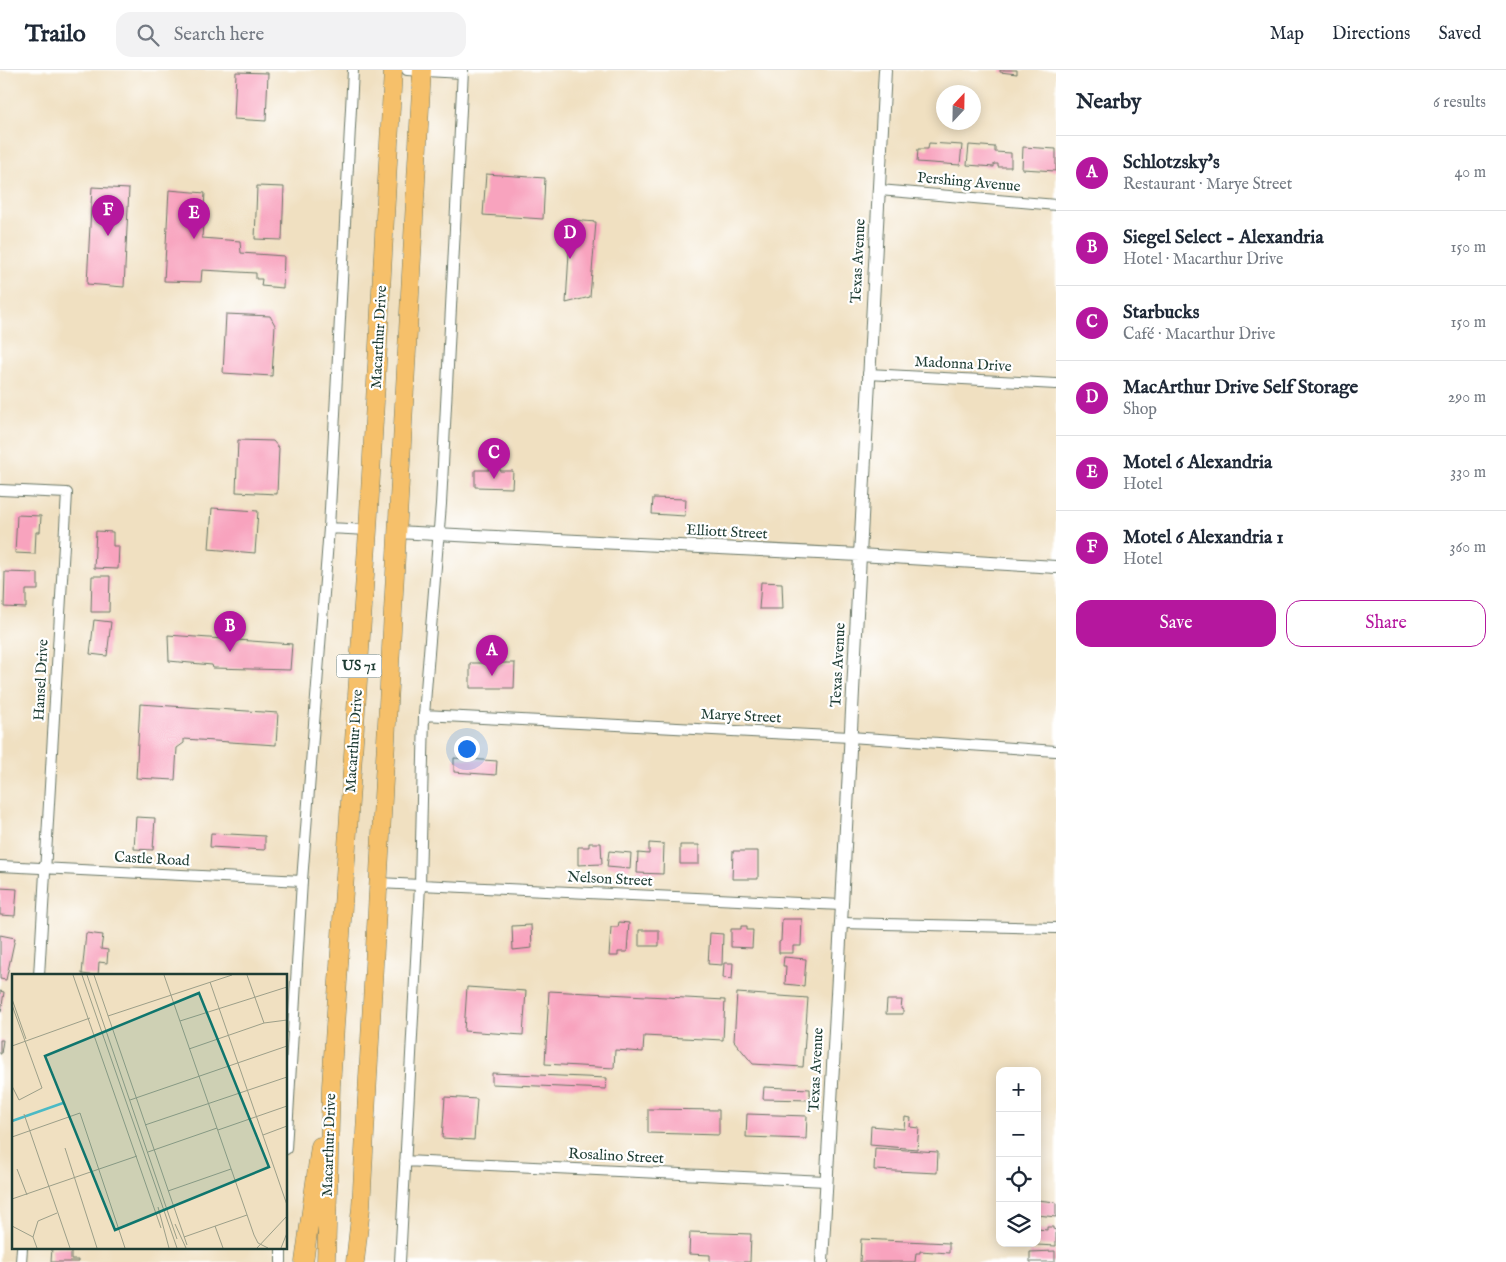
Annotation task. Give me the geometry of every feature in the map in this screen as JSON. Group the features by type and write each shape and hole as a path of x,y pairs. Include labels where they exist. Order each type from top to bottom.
{"highway":[{"name":"Macarthur Drive","path":"326,1262 331,1086 368,530 393,70"},
{"name":"Macarthur Drive","path":"355,1262 361,1208 378,883 417,70"},
{"path":"368,530 396,532"},
{"path":"304,1262 318,1156 331,1086"},
{"path":"361,1208 361,1262"}],"street":[{"path":"288,1116 302,881 330,528 353,70"},
{"path":"400,1262 420,885 424,715 439,534 463,71 417,70"},
{"name":"Texas Avenue","path":"822,1262 884,70"},
{"name":"Pershing Avenue","path":"879,190 1056,205"},
{"name":"Madonna Drive","path":"868,374 1056,384"},
{"name":"Hansel Drive","path":"0,490 67,493 39,974"},
{"path":"330,528 368,530"},
{"name":"Elliott Street","path":"396,532 859,554 1056,567"},
{"name":"Marye Street","path":"424,715 850,737 1056,751"},
{"name":"Castle Road","path":"0,866 302,881"},
{"name":"Nelson Street","path":"378,883 842,905"},
{"path":"841,923 1056,928"},
{"name":"Rosalino Street","path":"405,1161 826,1181"}],"building":[{"path":"1000,70 1017,70 1017,74 1000,72"},
{"path":"236,72 268,73 266,121 234,119"},
{"path":"929,143 962,145 960,165 917,162 918,149 928,149"},
{"path":"969,145 995,147 995,152 1011,153 1011,167 998,167 998,164 994,164 994,167 967,165"},
{"path":"1023,147 1056,149 1056,171 1022,169"},
{"path":"486,174 545,178 543,219 483,215"},
{"path":"257,186 284,187 282,240 255,239"},
{"path":"92,187 129,189 124,287 87,284"},
{"path":"169,190 205,193 202,238 240,241 241,253 284,256 283,288 261,286 262,279 256,279 256,273 202,270 201,282 164,281"},
{"path":"571,220 596,222 590,297 566,303"},
{"path":"226,314 270,316 275,325 272,376 223,373"},
{"path":"238,440 273,441 279,448 277,494 236,492"},
{"path":"489,468 500,468 500,471 513,471 512,488 475,487 475,470 489,470"},
{"path":"653,498 686,499 685,516 652,514"},
{"path":"212,508 258,511 255,553 209,549"},
{"path":"17,515 41,516 40,532 36,532 35,554 15,553"},
{"path":"96,531 113,532 113,546 119,546 118,569 94,568"},
{"path":"5,572 38,573 38,590 26,590 26,608 4,607"},
{"path":"92,576 110,576 109,612 91,612"},
{"path":"761,582 782,583 783,609 759,609"},
{"path":"94,620 111,622 107,656 90,654"},
{"path":"168,635 292,644 290,670 213,668 212,665 169,661"},
{"path":"470,663 515,663 514,688 470,688"},
{"path":"140,704 278,713 276,745 184,739 184,743 177,748 175,780 136,778"},
{"path":"454,758 497,761 496,775 454,772"},
{"path":"136,817 155,818 153,850 134,849"},
{"path":"211,833 265,836 265,850 210,847"},
{"path":"589,843 601,843 602,864 578,865 578,847 589,847"},
{"path":"649,843 664,844 663,874 637,873 638,853 649,854"},
{"path":"680,845 699,845 699,864 680,864"},
{"path":"609,851 631,853 630,869 607,867"},
{"path":"733,851 758,851 758,879 732,879"},
{"path":"0,888 17,889 15,916 0,915"},
{"path":"782,919 802,919 801,946 793,946 793,953 779,953"},
{"path":"619,922 629,923 627,952 618,952 618,956 609,956 611,927 618,927"},
{"path":"531,925 532,948 513,950 512,926"},
{"path":"741,926 747,926 747,930 753,930 752,948 731,947 731,929 741,929"},
{"path":"639,930 659,930 659,946 639,946"},
{"path":"86,933 103,935 101,949 108,950 107,963 99,962 98,974 82,974"},
{"path":"710,933 723,934 722,965 708,964"},
{"path":"0,935 15,938 6,980 0,979"},
{"path":"784,957 806,959 804,986 785,984 786,966 783,966"},
{"path":"724,963 733,963 732,979 723,978"},
{"path":"467,987 526,991 523,1035 464,1031"},
{"path":"0,991 4,992 1,1012 0,1012"},
{"path":"549,991 725,1000 723,1040 644,1036 643,1052 615,1050 614,1068 545,1064"},
{"path":"737,993 808,998 803,1067 753,1064 734,1041"},
{"path":"887,1000 902,1000 901,1009 903,1014 886,1014"},
{"path":"0,1040 3,1040 1,1054 0,1054"},
{"path":"492,1073 607,1078 606,1089 492,1084"},
{"path":"764,1087 810,1089 810,1100 763,1099"},
{"path":"445,1097 477,1099 474,1140 442,1138"},
{"path":"648,1109 719,1110 719,1135 648,1133"},
{"path":"747,1114 807,1116 806,1139 746,1137"},
{"path":"905,1117 911,1118 910,1127 919,1128 917,1149 870,1145 871,1126 904,1129"},
{"path":"875,1148 938,1152 937,1173 874,1170"},
{"path":"1041,1200 1056,1202 1056,1217 1041,1215"},
{"path":"1047,1227 1053,1227 1056,1230 1056,1246 1041,1245 1041,1229 1047,1230"},
{"path":"690,1232 751,1234 750,1262 710,1262 710,1255 689,1254"},
{"path":"861,1239 949,1243 949,1253 920,1251 920,1253 916,1253 915,1262 860,1262"},
{"path":"52,1250 71,1250 71,1260 78,1260 78,1262 51,1262"},
{"path":"1055,1251 1055,1262 1030,1262 1030,1252"}],"place":[{"name":"Motel 6 Alexandria 1","path":"108,236"},
{"name":"Motel 6 Alexandria","path":"194,239"},
{"name":"MacArthur Drive Self Storage","path":"570,259"},
{"name":"Starbucks","path":"494,479"},
{"name":"Siegel Select - Alexandria","path":"230,652"},
{"name":"Schlotzsky's","path":"492,676"}]}
